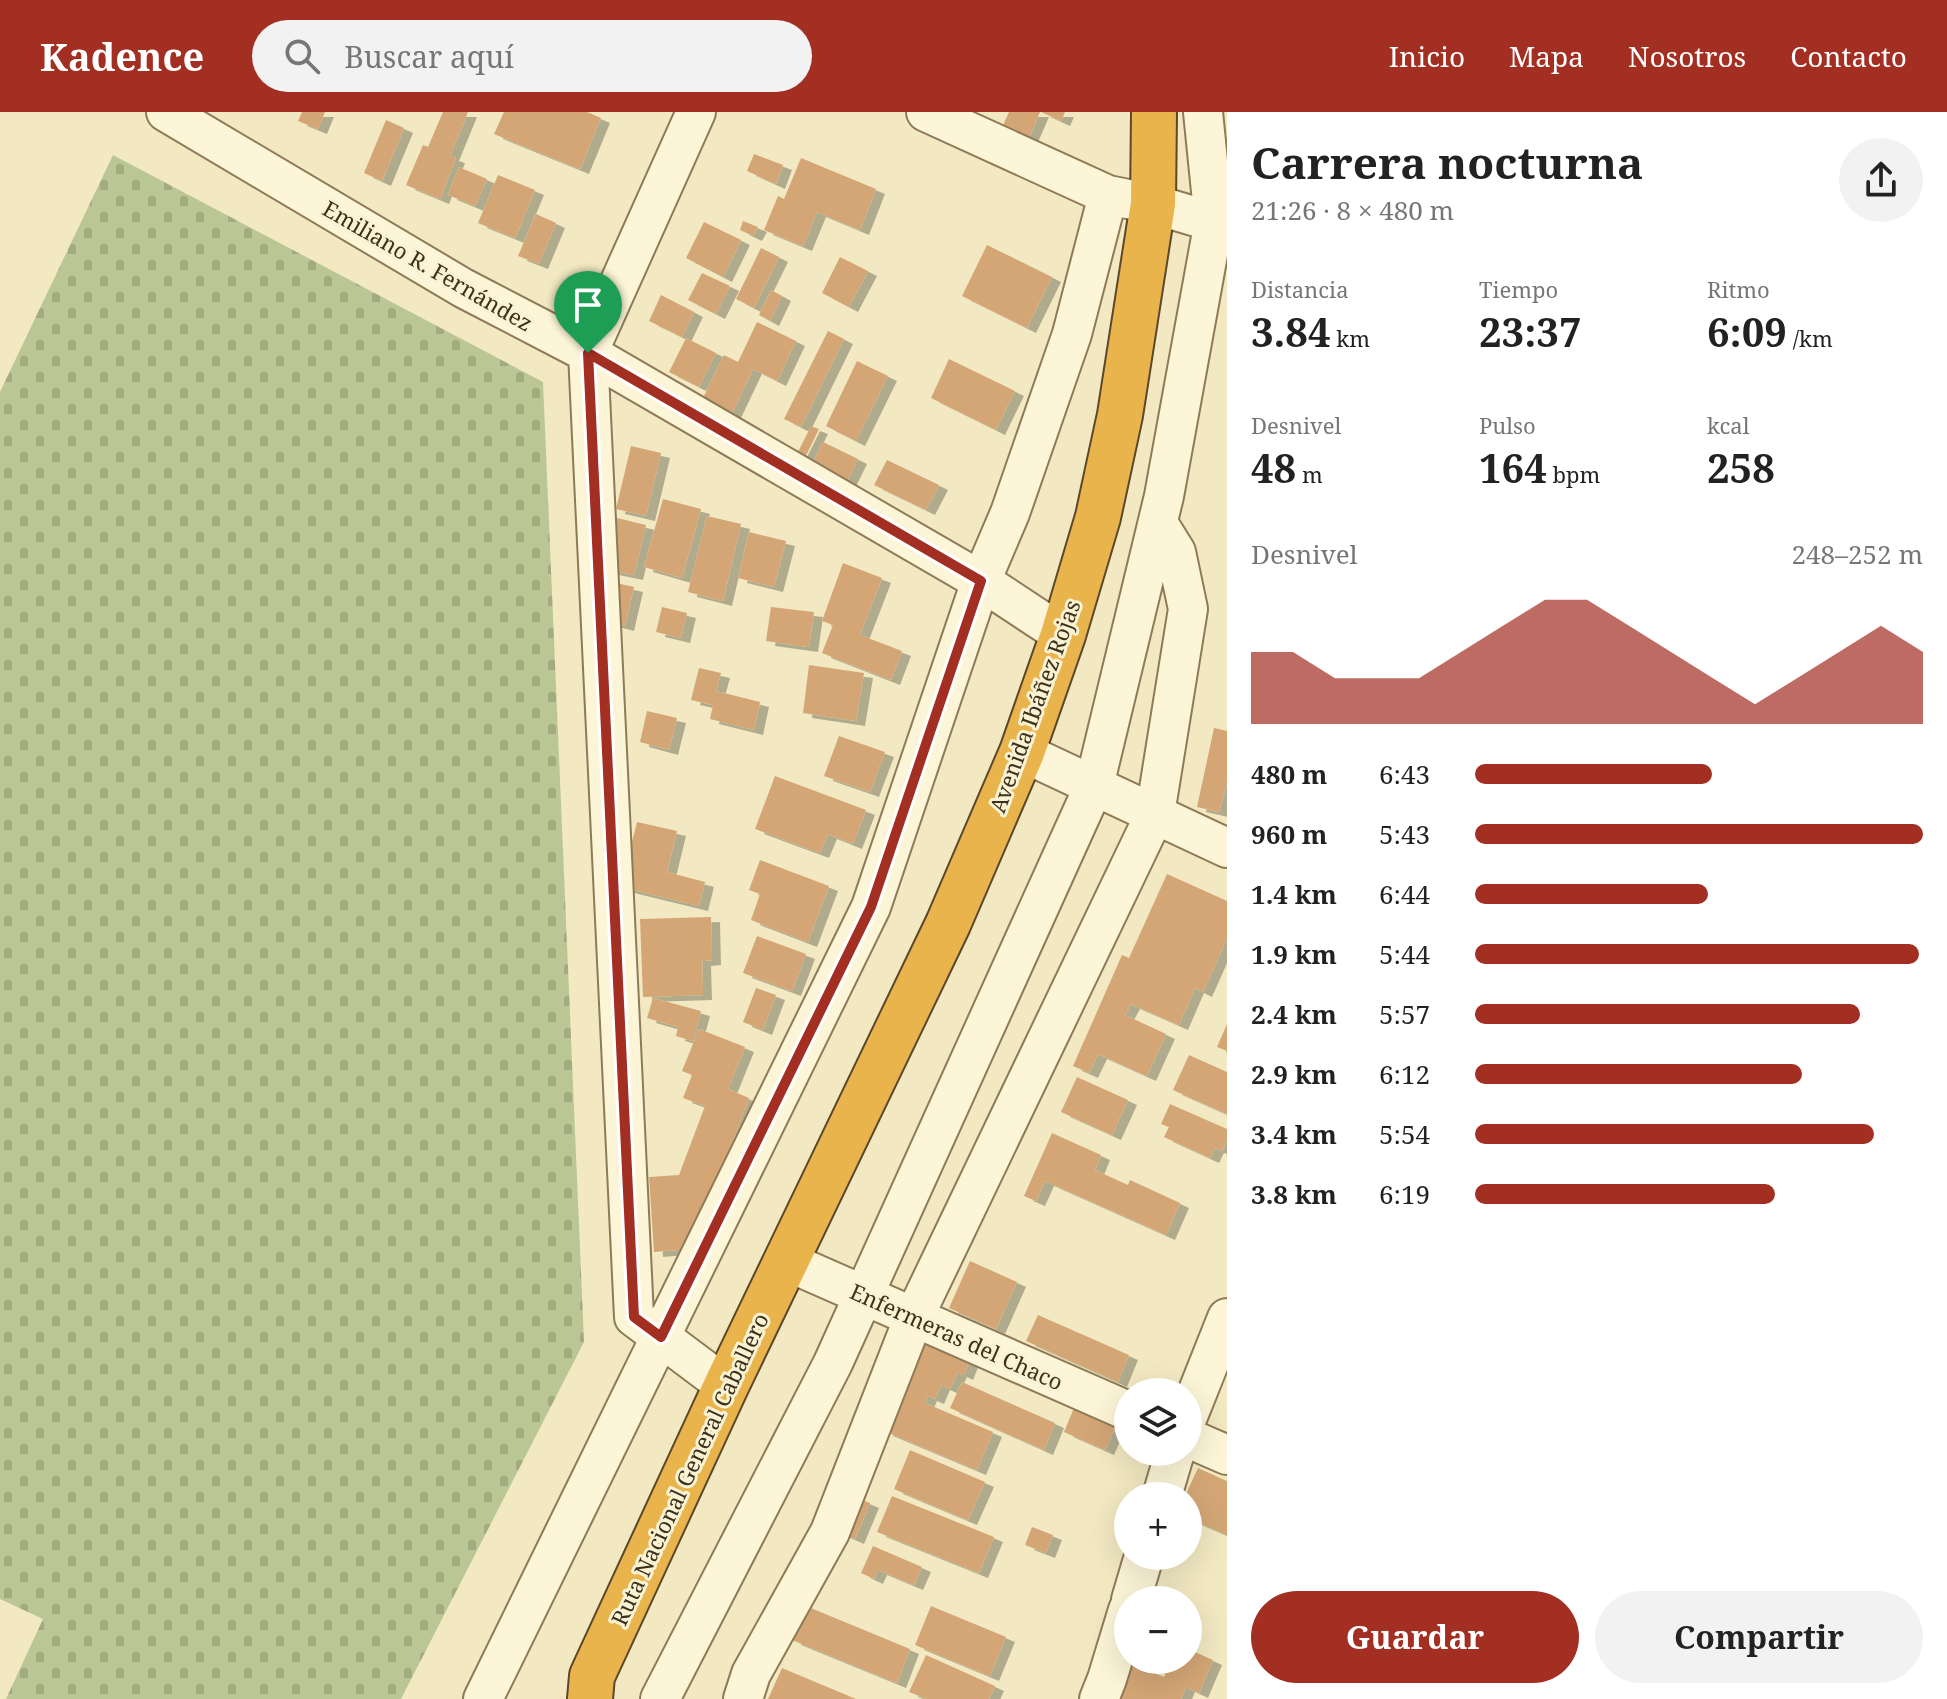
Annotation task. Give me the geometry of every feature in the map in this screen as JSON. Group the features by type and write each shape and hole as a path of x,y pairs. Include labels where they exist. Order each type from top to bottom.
{"highway":[{"name":"Avenida Ibáñez Rojas","path":"786,1261 948,924 1022,752 1063,635 1098,517 1120,415 1153,204 1155,114"},
{"name":"Ruta Nacional General Caballero","path":"582,1691 786,1261"}],"street":[{"name":"Emiliano R. Fernández","path":"166,112 463,288 588,353 981,581 1063,635"},
{"path":"696,112 588,353 634,1317 726,1386"},
{"path":"926,112 1108,195 1220,223"},
{"path":"660,1699 833,1363 1094,786 1158,523 1220,223 1203,112"},
{"path":"483,1699 871,907 981,581 1010,513 1072,334 1108,195"},
{"path":"743,1699 751,1674 830,1532 914,1317 1155,814 1188,609 1176,552 1158,523"},
{"path":"1022,752 1227,848"},
{"name":"Enfermeras del Chaco","path":"786,1261 1114,1405"},
{"path":"1202,1381 1227,1318"},
{"path":"1202,1444 1227,1455"},
{"path":"1099,1699 1114,1656"}],"green space":[{"path":"113,155 543,382 584,1342 401,1699 6,1699 43,1619 0,1599 0,392"}],"building":[{"path":"302,112 325,112 318,129 298,121"},
{"path":"443,112 468,112 450,156 456,158 440,199 406,185 423,145 428,147"},
{"path":"504,112 587,112 601,118 580,169 494,134"},
{"path":"1009,112 1040,112 1026,144 1000,132"},
{"path":"1041,112 1065,112 1061,121"},
{"path":"386,120 404,128 382,181 364,173"},
{"path":"754,154 783,165 776,184 747,171"},
{"path":"801,158 876,189 860,230 817,212 803,246 764,230 778,196 784,199"},
{"path":"459,167 487,179 475,206 448,195"},
{"path":"498,175 535,190 515,238 478,223"},
{"path":"536,214 556,223 539,264 518,256"},
{"path":"743,221 758,227 753,236 740,230"},
{"path":"704,222 741,240 723,277 686,258"},
{"path":"987,245 1052,277 1027,328 962,296"},
{"path":"761,248 779,257 754,308 736,299"},
{"path":"840,257 868,271 849,307 822,293"},
{"path":"702,273 730,286 716,314 688,300"},
{"path":"771,290 782,296 770,321 759,315"},
{"path":"661,295 694,312 682,337 649,321"},
{"path":"757,322 796,341 777,381 753,369 732,413 703,398 724,355 738,362"},
{"path":"828,331 844,339 801,427 784,419"},
{"path":"686,338 716,353 699,387 669,372"},
{"path":"949,359 1015,391 996,430 931,398"},
{"path":"857,361 888,376 856,441 826,426"},
{"path":"811,426 819,429 804,460 796,456"},
{"path":"823,442 858,459 842,492 807,475"},
{"path":"631,446 661,453 646,516 616,509"},
{"path":"887,460 939,485 926,510 874,485"},
{"path":"663,499 701,509 682,578 644,567"},
{"path":"707,516 741,524 723,601 688,592"},
{"path":"617,518 646,525 634,575 605,569"},
{"path":"749,532 786,541 774,587 738,578"},
{"path":"843,563 882,578 860,635 902,651 891,680 822,653 833,625 822,621"},
{"path":"612,582 634,587 625,626 602,620"},
{"path":"662,607 687,613 681,638 656,632"},
{"path":"771,607 814,612 809,647 766,641"},
{"path":"809,665 864,673 856,721 803,713"},
{"path":"699,668 721,673 716,691 760,702 754,730 710,719 713,705 691,700"},
{"path":"647,711 677,718 669,750 640,742"},
{"path":"1214,728 1227,731 1227,782 1219,812 1197,807"},
{"path":"839,736 885,752 870,792 824,776"},
{"path":"775,776 866,810 853,844 828,834 820,853 755,829"},
{"path":"637,822 677,831 667,872 705,882 699,906 621,887"},
{"path":"760,860 829,886 808,942 751,920 760,894 749,890"},
{"path":"1167,874 1227,901 1227,938 1203,992 1195,988 1179,1025 1131,1004 1125,1015 1166,1034 1147,1076 1098,1054 1089,1073 1073,1066 1122,955 1129,958"},
{"path":"711,917 712,960 702,961 703,995 643,997 640,919"},
{"path":"757,936 806,954 792,991 743,973"},
{"path":"756,988 776,995 763,1030 743,1022"},
{"path":"653,998 701,1011 693,1041 676,1036 678,1027 647,1018"},
{"path":"1227,1024 1227,1051 1217,1047"},
{"path":"699,1029 745,1047 728,1089 749,1098 701,1224 688,1249 654,1252 649,1177 679,1175 705,1106 683,1098 692,1075 682,1071"},
{"path":"1189,1055 1227,1072 1227,1114 1173,1090"},
{"path":"1077,1077 1128,1100 1112,1135 1061,1112"},
{"path":"1170,1104 1227,1129 1222,1151 1215,1148 1210,1158 1164,1137 1169,1127 1161,1124"},
{"path":"1052,1133 1101,1155 1095,1170 1128,1185 1130,1180 1180,1203 1166,1235 1045,1181 1036,1201 1024,1196"},
{"path":"970,1261 1017,1282 996,1329 949,1308"},
{"path":"1038,1315 1129,1355 1120,1378 1114,1380 1026,1341"},
{"path":"925,1335 972,1355 964,1375 958,1372 950,1389 941,1385 935,1399 928,1396 925,1403 993,1432 977,1470 884,1431"},
{"path":"962,1382 1055,1423 1044,1450 950,1408"},
{"path":"1076,1403 1114,1418 1114,1429 1105,1450 1064,1432"},
{"path":"910,1450 985,1482 968,1520 894,1489"},
{"path":"1198,1468 1227,1481 1227,1535 1202,1524 1202,1482 1192,1482"},
{"path":"849,1494 870,1503 855,1539 834,1530"},
{"path":"892,1496 994,1537 979,1573 877,1532"},
{"path":"1032,1527 1053,1535 1046,1553 1025,1545"},
{"path":"873,1546 922,1567 914,1585 878,1570 874,1579 861,1573"},
{"path":"806,1606 910,1649 897,1683 792,1640"},
{"path":"931,1606 1006,1637 990,1676 915,1645"},
{"path":"926,1655 995,1686 989,1699 927,1699 909,1692"},
{"path":"1202,1655 1213,1660 1199,1693 1186,1687 1181,1699 1109,1699 1119,1674 1157,1674 1164,1677 1165,1674 1202,1674"},
{"path":"782,1668 856,1699 768,1699"}],"route":[{"path":"588,353 981,581 871,907 661,1337 634,1317 588,353"}]}
